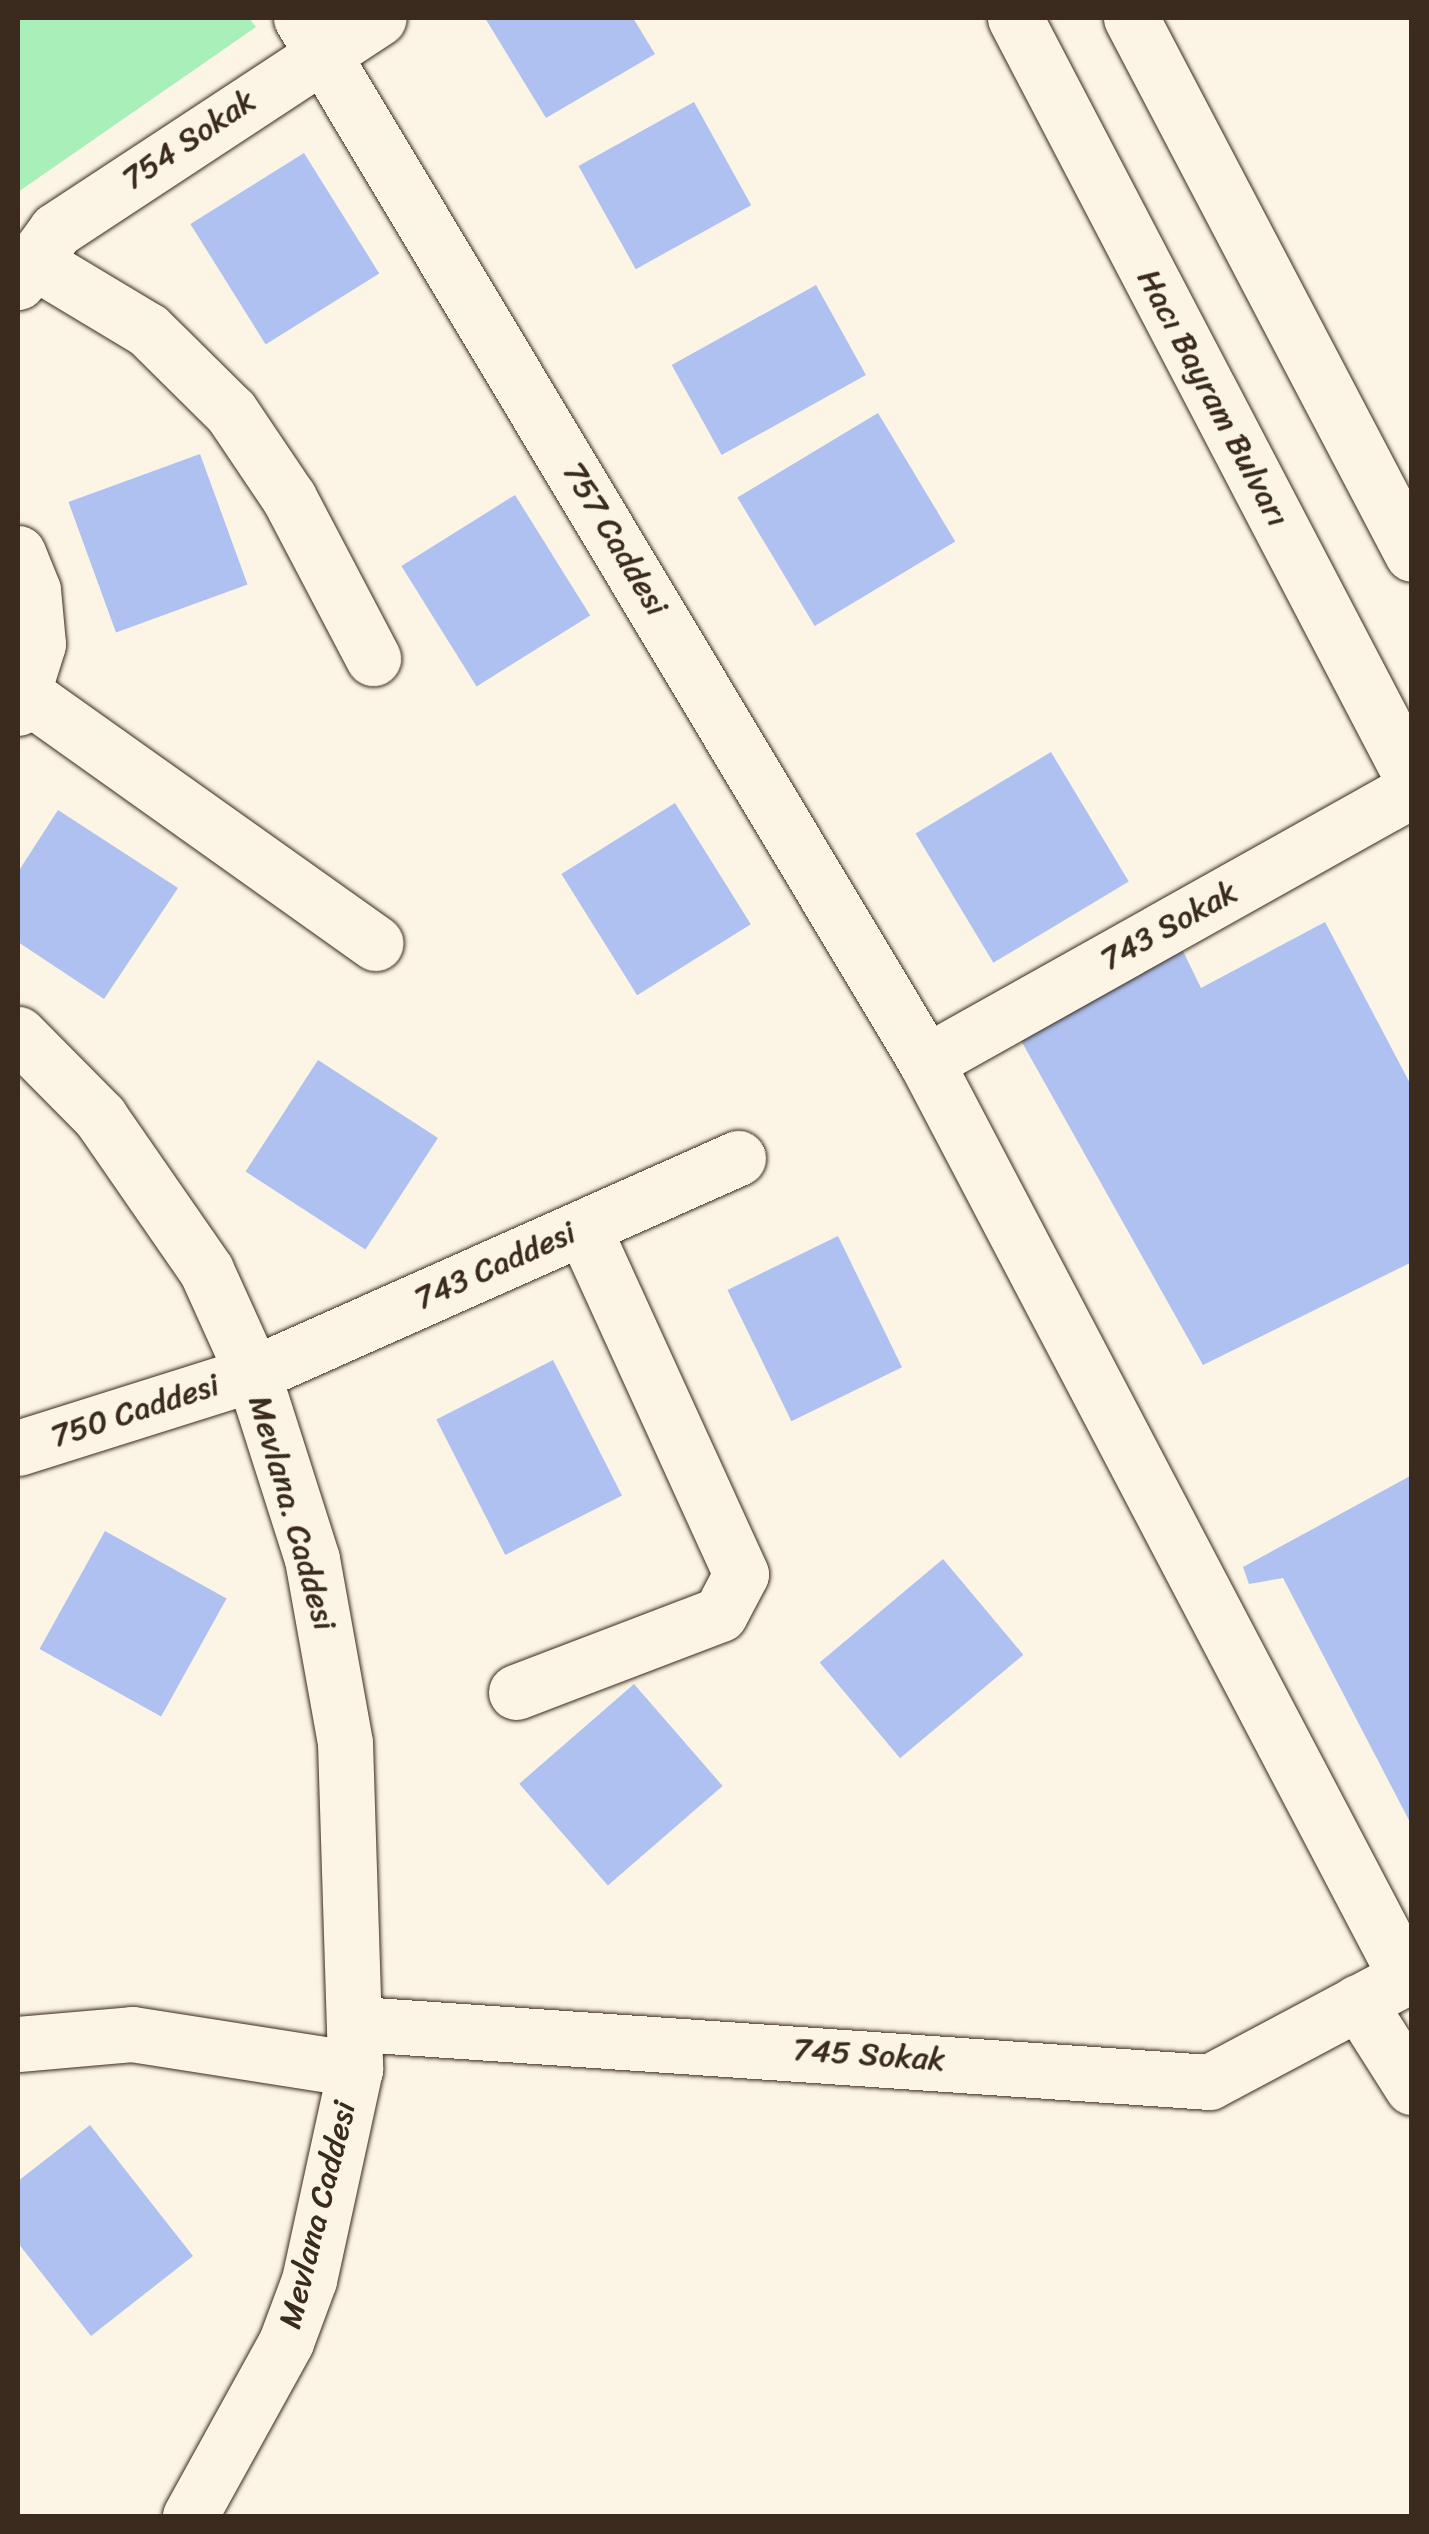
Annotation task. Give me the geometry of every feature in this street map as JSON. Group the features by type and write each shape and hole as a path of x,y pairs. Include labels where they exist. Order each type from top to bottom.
{"street":[{"name":"754 Sokak","path":"25,272 56,230 312,33 379,18"},
{"name":"Hacı Bayram Bulvarı","path":"1015,18 1412,778"},
{"path":"1131,18 1412,554"},
{"name":"757 Caddesi","path":"312,33 926,1062 1409,1976"},
{"path":"25,272 148,330 231,412 290,498 373,658"},
{"path":"18,554 33,590 38,644 21,701 376,943"},
{"name":"743 Sokak","path":"926,1062 1412,790"},
{"name":"Mevlana. Caddesi","path":"18,1034 100,1117 149,1181 206,1270 253,1374 312,1558 346,1743 357,2046"},
{"name":"743 Caddesi","path":"253,1374 738,1158"},
{"path":"516,1692 720,1614 741,1574 584,1227"},
{"name":"750 Caddesi","path":"18,1448 253,1374"},
{"name":"745 Sokak","path":"18,2044 132,2034 1209,2082 1409,1976"},
{"path":"1358,2002 1412,2086"},
{"name":"Mevlana Caddesi","path":"190,2516 298,2311 357,2046"}],"green space":[{"path":"18,18 249,18 256,27 18,192"}],"building":[{"path":"485,18 633,18 655,54 546,118"},
{"path":"694,102 751,205 636,269 579,166"},
{"path":"304,153 379,273 266,344 190,224"},
{"path":"816,285 866,375 722,455 672,365"},
{"path":"878,413 955,542 815,626 737,497"},
{"path":"200,454 248,585 116,633 68,502"},
{"path":"515,495 590,615 477,686 401,566"},
{"path":"1051,752 1129,881 993,963 916,833"},
{"path":"675,803 751,924 637,995 561,874"},
{"path":"58,810 178,888 104,999 18,942 18,872"},
{"path":"1325,922 1412,1087 1412,1262 1203,1365 1019,1037 1180,945 1201,988"},
{"path":"318,1060 438,1138 365,1249 246,1172"},
{"path":"838,1236 902,1367 791,1421 727,1290"},
{"path":"553,1360 622,1495 505,1555 436,1419"},
{"path":"1412,1475 1412,1826 1283,1578 1249,1584 1243,1567"},
{"path":"105,1531 227,1598 161,1716 40,1649"},
{"path":"943,1559 1023,1655 900,1758 820,1662"},
{"path":"634,1684 723,1786 608,1886 519,1784"},
{"path":"90,2125 193,2256 91,2336 18,2243 18,2181"}]}
